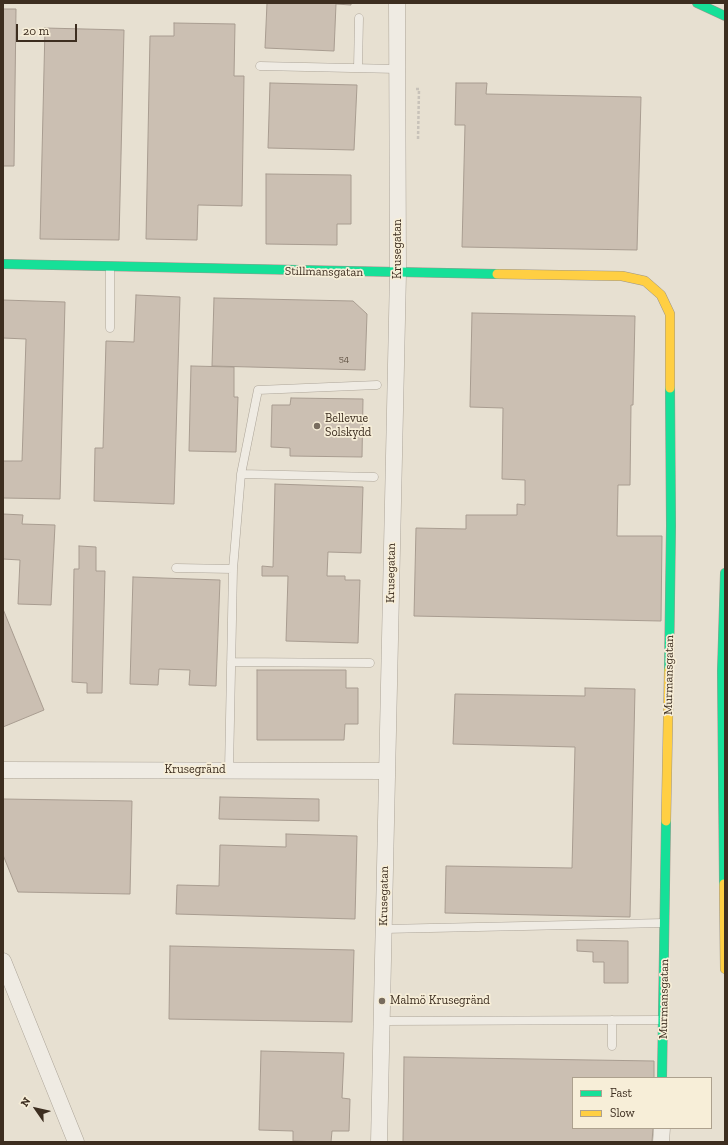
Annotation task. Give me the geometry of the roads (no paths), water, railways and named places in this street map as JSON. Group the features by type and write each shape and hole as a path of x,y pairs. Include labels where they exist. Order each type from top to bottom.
{"main road":[{"path":"697,3 725,16"},
{"name":"Stillmansgatan","path":"3,264 398,273 622,276 645,281"},
{"name":"Murmansgatan","path":"645,281 661,295 670,314 671,526 662,1077"},
{"path":"725,573 722,671 725,969"}],"street":[{"name":"Krusegatan","path":"379,1142 398,273 397,3"},
{"name":"Krusegränd","path":"3,770 387,771"},
{"path":"3,961 76,1142"},
{"path":"661,1142 662,1129"}],"lane":[{"path":"358,68 359,18"},
{"path":"260,66 397,68"},
{"path":"110,267 110,328"},
{"path":"229,770 233,569 241,474 258,390 377,385"},
{"path":"241,474 374,477"},
{"path":"176,568 233,569"},
{"path":"231,662 370,663"},
{"path":"384,929 665,923"},
{"path":"612,1020 612,1046"},
{"path":"382,1021 663,1020"}],"place":[{"name":"Bellevue Solskydd","path":"317,426"},
{"name":"Malmö Krusegränd","path":"382,1001"}]}
